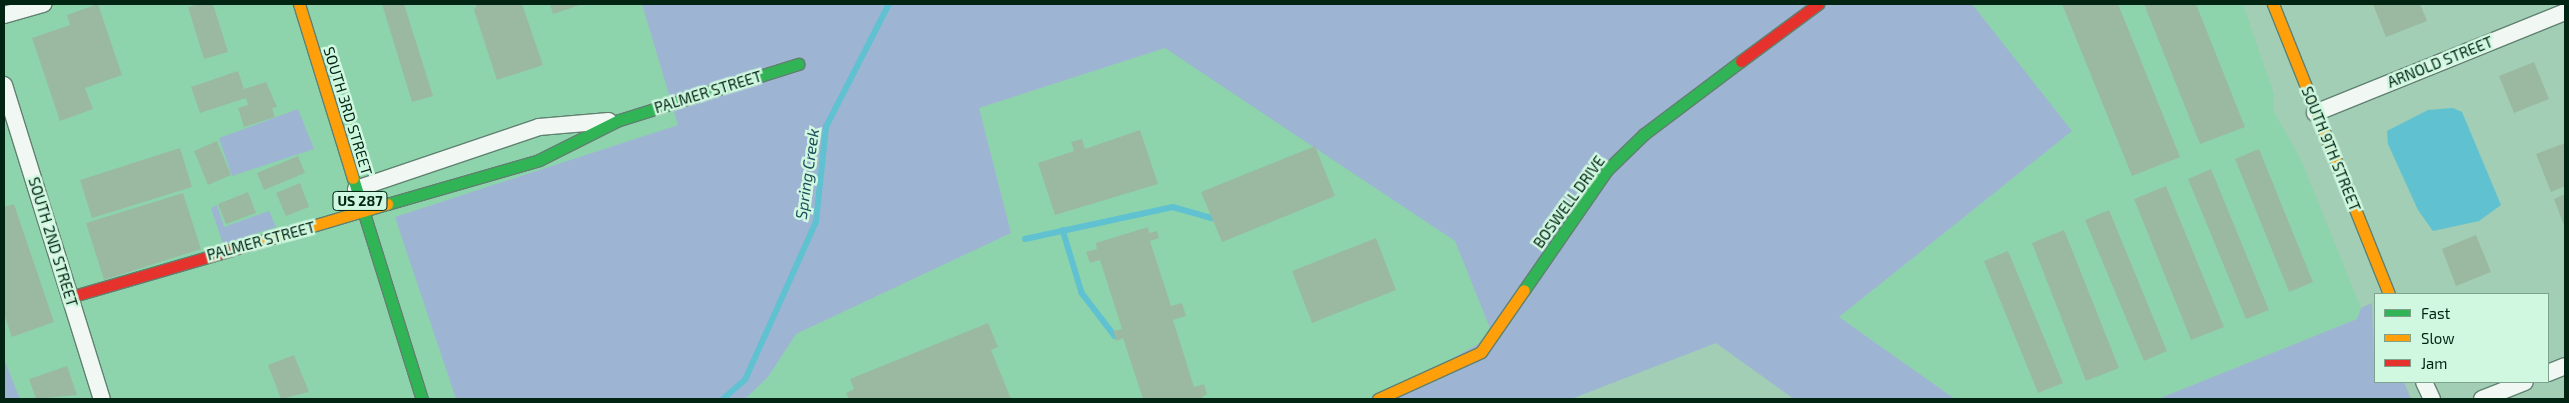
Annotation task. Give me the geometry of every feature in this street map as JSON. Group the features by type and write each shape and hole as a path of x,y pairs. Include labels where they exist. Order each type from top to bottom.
{"street":[{"path":"4,15 43,4"},
{"name":"SOUTH 3RD STREET","path":"298,4 422,399"},
{"name":"BOSWELL DRIVE","path":"1378,399 1481,352 1607,170 1644,134 1818,4"},
{"name":"SOUTH 9TH STREET","path":"2273,4 2389,293"},
{"name":"ARNOLD STREET","path":"2316,113 2565,14"},
{"name":"PALMER STREET","path":"70,297 364,213 539,160 619,120 798,64"},
{"name":"SOUTH 2ND STREET","path":"4,85 102,399"},
{"name":"PALMER STREET","path":"356,189 539,127 619,120"},
{"path":"2549,373 2565,366"},
{"path":"2424,383 2432,399"},
{"path":"2482,399 2522,383"}],"shaded area":[{"path":"4,4 642,4 678,125 396,217 456,399 20,399 4,359"},
{"path":"642,4 1972,4 2072,131 1839,317 1955,399 1794,399 1716,343 1571,399 1378,399 1493,336 1455,241 1165,48 979,108 1011,233 796,334 768,377 745,399 456,399 395,217 678,125"},
{"path":"1972,4 2243,4 2274,95 2273,110 2301,160 2361,308 2357,319 2158,399 1955,399 1839,317 2071,131"},
{"path":"1165,48 1275,117 1455,241 1493,336 1378,399 745,399 768,377 796,334 1011,233 979,108"},
{"path":"298,109 314,149 232,176 219,138"},
{"path":"217,205 224,227 269,211 276,227 223,244 211,208"},
{"path":"2372,303 2374,383 2404,383 2411,399 2158,399 2357,319 2361,308"},
{"path":"4,359 20,399 4,399"}],"water":[{"path":"2453,108 2462,112 2501,205 2479,221 2433,231 2418,210 2388,144 2387,131 2428,110"}],"building":[{"path":"98,4 122,75 85,88 93,109 60,121 32,38 70,25 67,15"},
{"path":"200,4 213,4 228,52 204,59 188,7"},
{"path":"382,4 404,4 433,96 412,102"},
{"path":"477,4 522,4 543,65 497,80 474,10"},
{"path":"550,4 583,4 553,14"},
{"path":"2062,4 2118,4 2180,157 2132,176"},
{"path":"2144,4 2196,4 2245,127 2200,144"},
{"path":"2373,4 2420,4 2427,21 2386,37"},
{"path":"2534,62 2549,99 2514,113 2499,76"},
{"path":"238,71 244,89 266,82 277,107 272,108 275,117 244,127 238,108 248,105 246,98 200,113 191,87"},
{"path":"1140,130 1158,184 1055,215 1038,163 1074,151 1071,142 1082,139 1085,149"},
{"path":"217,141 231,175 208,185 194,151"},
{"path":"2565,143 2565,186 2551,192 2536,154"},
{"path":"1315,146 1335,196 1222,242 1201,192"},
{"path":"180,148 192,187 92,218 80,180"},
{"path":"2259,149 2313,282 2289,292 2235,159"},
{"path":"298,156 305,173 264,190 257,173"},
{"path":"2211,169 2269,310 2246,319 2188,179"},
{"path":"300,183 309,207 286,216 276,193"},
{"path":"2166,186 2224,327 2191,340 2134,199"},
{"path":"248,192 256,213 226,224 218,204"},
{"path":"183,193 201,249 104,280 86,223"},
{"path":"2565,194 2565,228 2554,199"},
{"path":"14,204 54,322 12,337 4,314 4,207"},
{"path":"2109,210 2167,351 2144,361 2085,220"},
{"path":"1148,227 1149,233 1157,231 1159,238 1150,241 1171,306 1182,303 1186,316 1173,320 1194,387 1204,384 1207,394 1200,399 1143,399 1123,338 1116,341 1113,331 1122,329 1100,260 1090,263 1086,252 1097,249 1096,243"},
{"path":"2064,230 2119,368 2086,381 2032,243"},
{"path":"2476,235 2491,272 2456,286 2442,249"},
{"path":"1376,238 1396,290 1312,323 1292,271"},
{"path":"2008,251 2063,383 2038,393 1984,261"},
{"path":"988,323 998,347 991,350 1011,399 849,399 846,393 854,389 850,379"},
{"path":"294,355 309,392 281,399 268,365"},
{"path":"67,366 77,395 36,399 29,379"}],"waterway":[{"name":"Spring Creek","path":"723,399 745,380 816,222 826,127 889,4"},
{"path":"1025,239 1173,207 1212,218"},
{"path":"1063,230 1082,293 1115,336"}],"traffic: fast":[{"path":"1524,290 1607,170 1644,134 1741,61"},
{"path":"387,204 539,160 619,120 798,64"},
{"path":"353,178 422,399"}],"traffic: slow":[{"path":"299,4 353,178"},
{"path":"2273,4 2389,293"},
{"path":"228,251 387,204"},
{"path":"1378,399 1481,352 1524,290"}],"traffic: jam":[{"path":"1741,61 1818,4"},
{"path":"70,297 228,251"}]}
